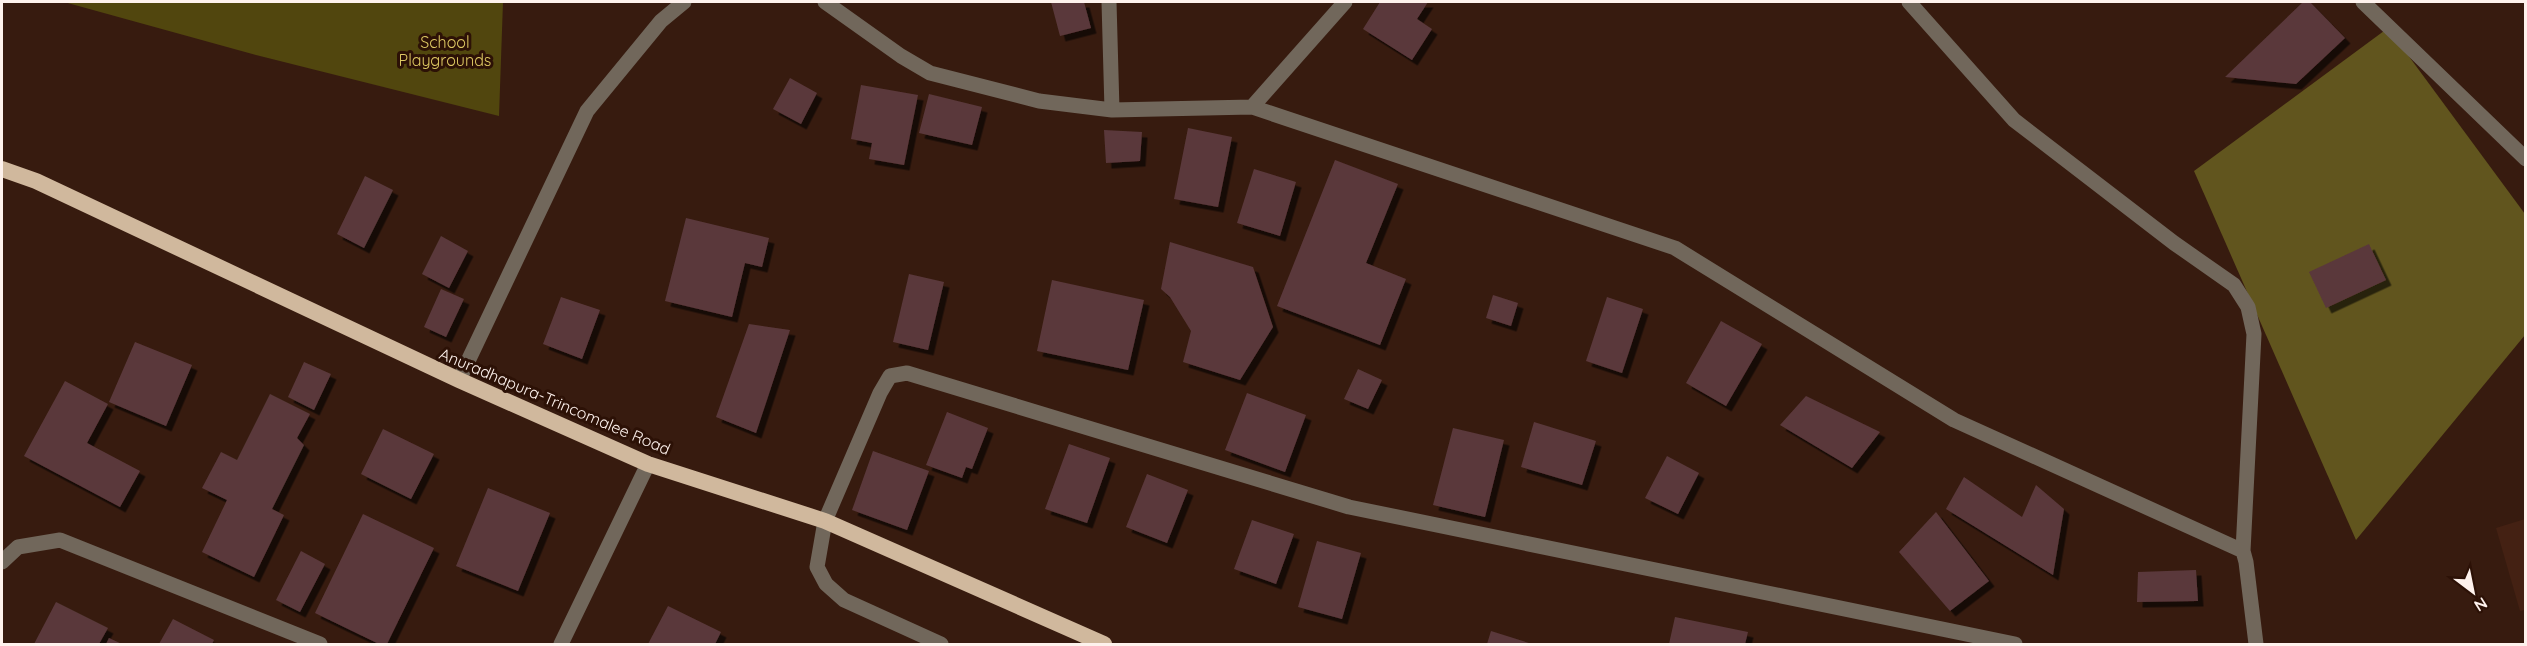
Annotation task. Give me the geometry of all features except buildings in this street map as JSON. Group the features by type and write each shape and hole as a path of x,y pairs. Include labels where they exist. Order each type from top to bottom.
{"highway":[{"name":"Anuradhapura-Trincomalee Road","path":"2,169 36,181 459,380 648,464 825,520 1104,645"}],"street":[{"path":"459,380 586,111 661,21 684,2"},
{"path":"825,2 901,56 930,73 1039,101 1112,110 1252,107 1675,248 1954,420 2243,551"},
{"path":"1109,2 1112,110"},
{"path":"1252,107 1345,2"},
{"path":"1909,2 2014,120 2174,243 2234,285 2248,307 2254,334 2243,551 2256,645"},
{"path":"2363,2 2526,159"},
{"path":"941,645 844,600 826,584 817,567 825,520 880,393 891,376 907,374 1349,507 2015,645"},
{"path":"561,645 648,464"},
{"path":"2,562 18,547 60,540 320,645"}],"shaded area":[{"path":"2388,28 2525,214 2525,335 2356,540 2194,171"},
{"path":"2525,519 2525,610 2520,611 2496,528"}],"green space":[{"name":"School Playgrounds","path":"64,2 503,2 499,116 256,55"}]}
